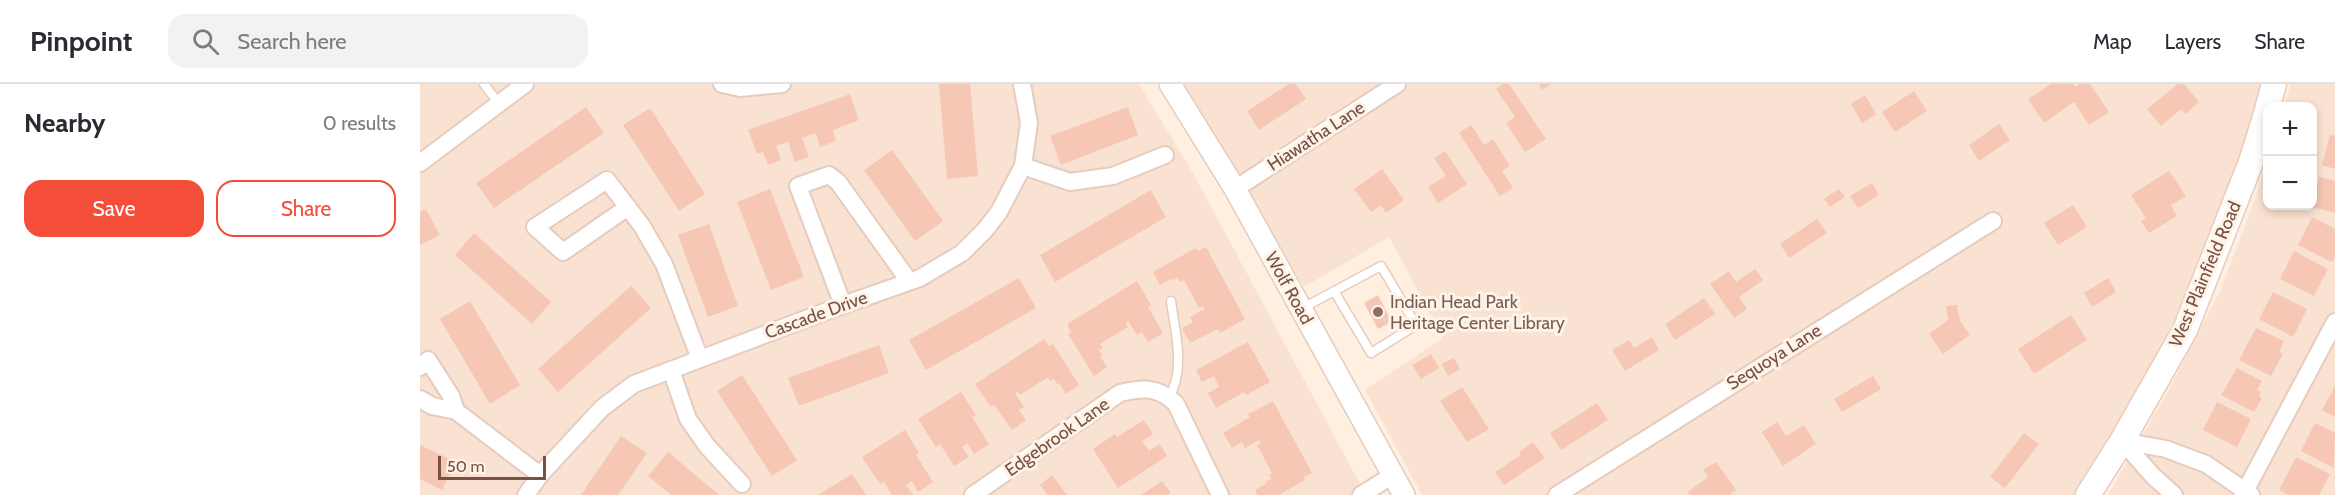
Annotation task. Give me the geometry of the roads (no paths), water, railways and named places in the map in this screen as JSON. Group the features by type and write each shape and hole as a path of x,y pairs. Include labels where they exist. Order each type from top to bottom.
{"main road":[{"name":"West Plainfield Road","path":"2269,102 2274,84"},
{"name":"West Plainfield Road","path":"2088,495 2122,441 2185,330 2251,162 2263,123"}],"street":[{"path":"421,161 525,84"},
{"path":"722,84 740,88 782,84"},
{"name":"Cascade Drive","path":"526,495 540,475 602,408 634,384 930,274 949,263 974,243 999,212 1023,166 1029,123 1022,84"},
{"name":"Wolf Road","path":"1170,84 1235,189 1404,495"},
{"name":"Hiawatha Lane","path":"1235,189 1397,84"},
{"path":"1023,166 1070,182 1113,176 1165,155"},
{"path":"843,305 798,186 829,175 837,182 909,281"},
{"path":"628,207 563,252 535,227 607,180 628,207 642,226 664,264 700,359"},
{"name":"Sequoya Lane","path":"1557,495 1993,221"},
{"path":"2122,441 2166,449 2206,464 2247,494 2335,322"},
{"path":"420,367 428,360 451,396 456,411"},
{"path":"671,370 688,419 707,446 742,484"},
{"name":"Edgebrook Lane","path":"973,495 1120,393 1144,388 1169,398"},
{"path":"1169,398 1182,413 1220,495"},
{"path":"420,399 432,406 456,411 540,475"},
{"path":"2122,441 2153,476 2175,495"},
{"path":"1360,495 1393,475"}],"lane":[{"path":"484,84 499,104"},
{"path":"1301,310 1334,291 1381,266 1416,325 1371,353 1334,291"},
{"path":"1169,398 1176,386 1179,353 1171,301"}],"place":[{"name":"Indian Head Park Heritage Center Library","path":"1378,312"}]}
